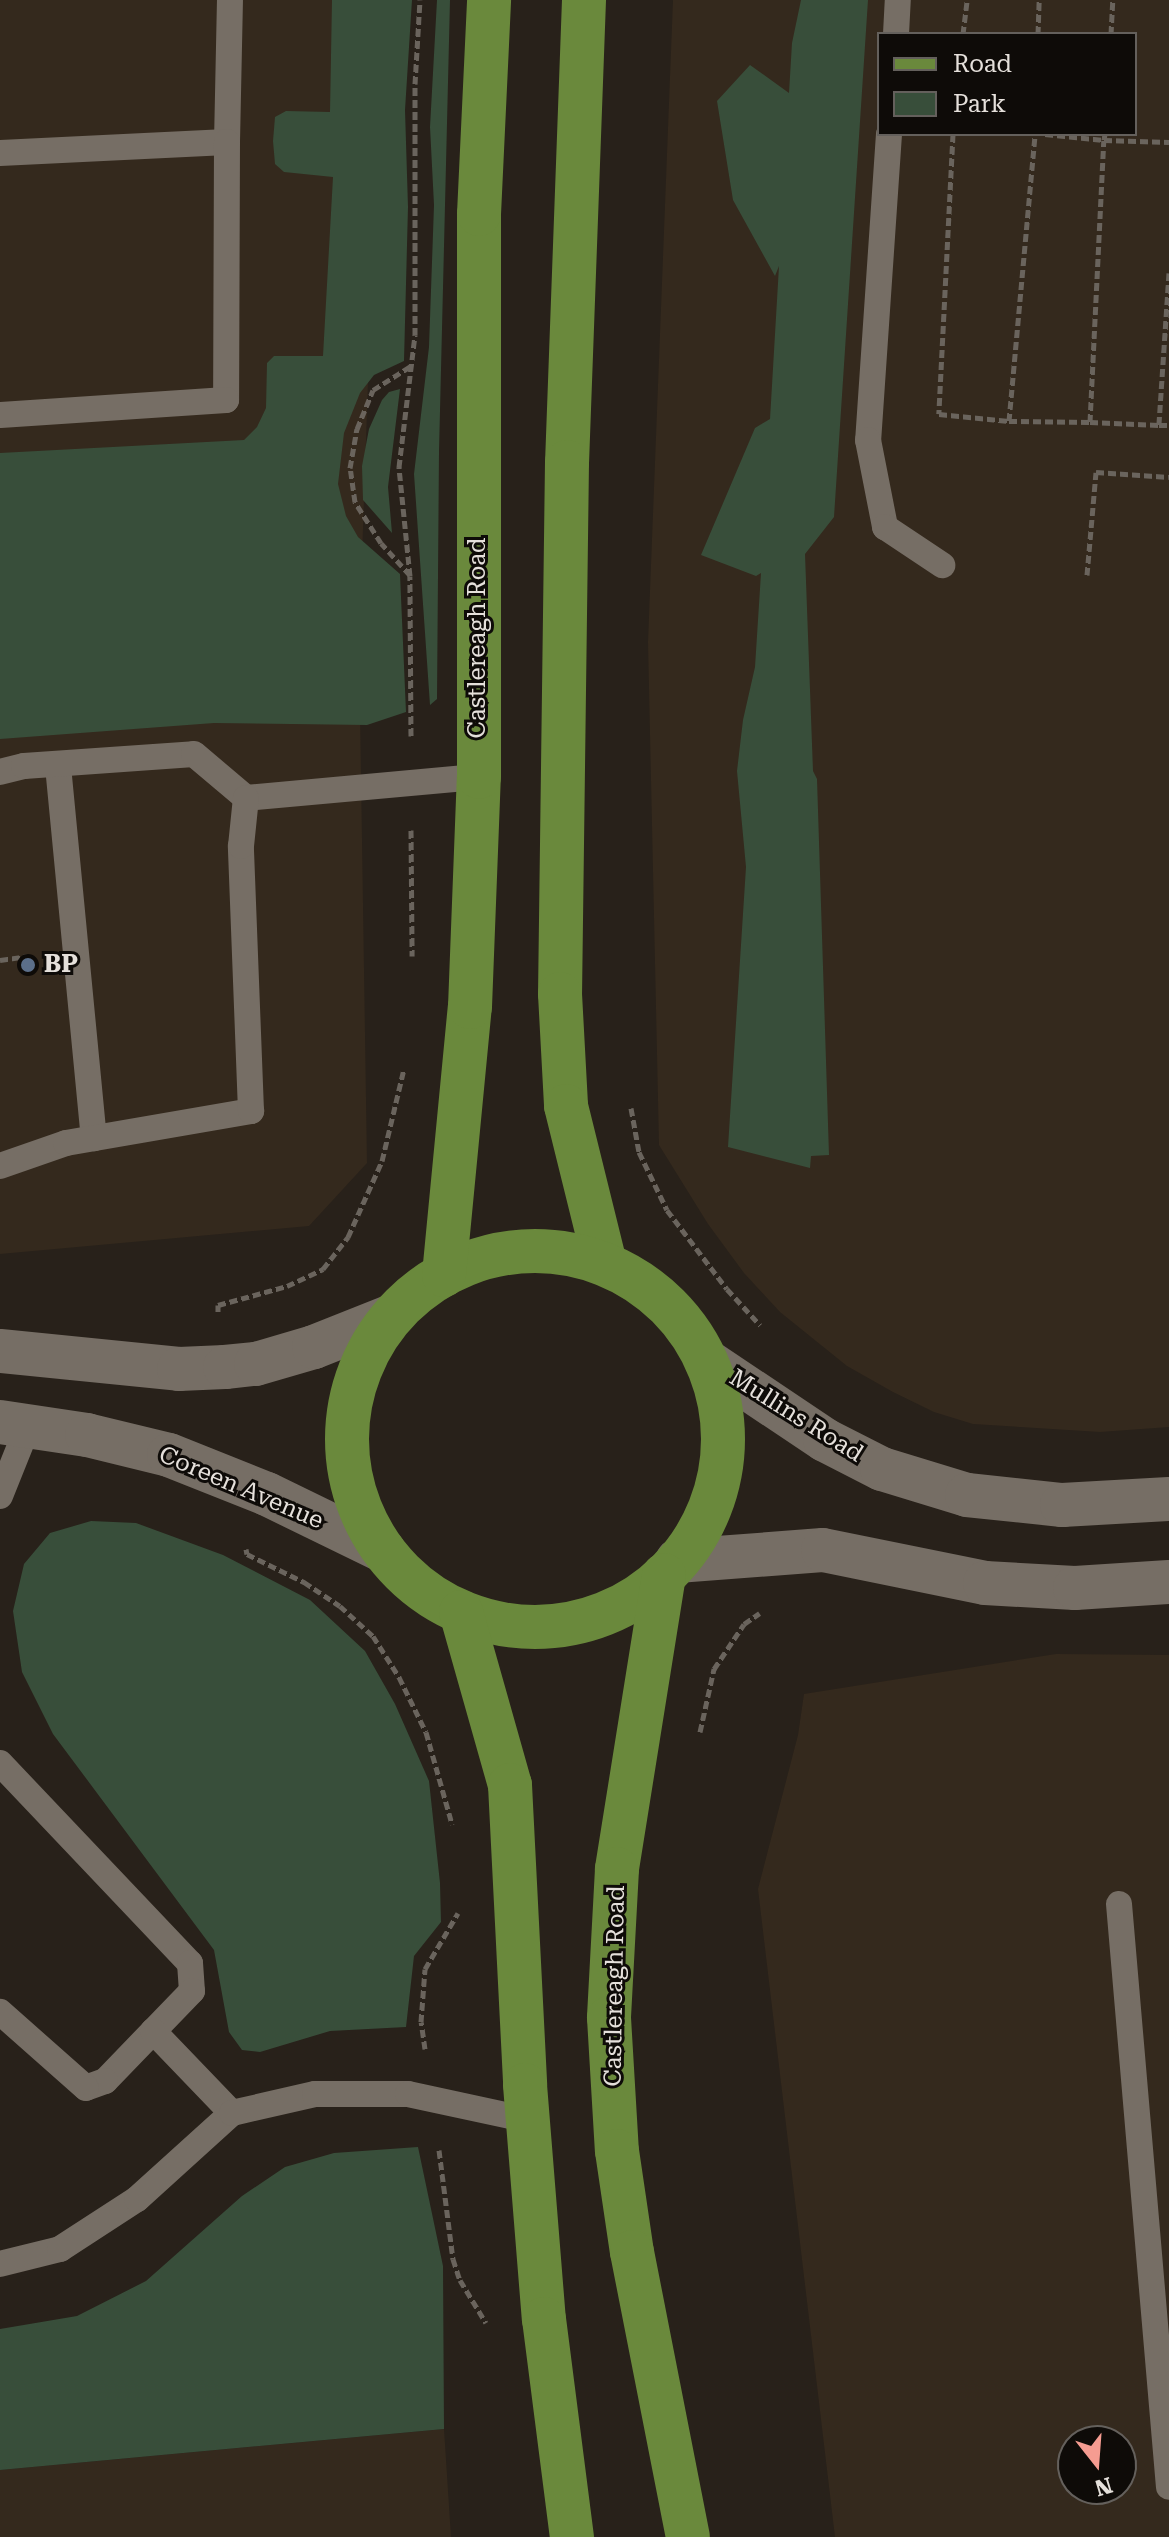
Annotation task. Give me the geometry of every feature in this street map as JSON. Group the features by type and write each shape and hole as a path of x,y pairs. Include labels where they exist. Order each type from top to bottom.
{"main road":[{"name":"Castlereagh Road","path":"444,1275 470,1007 479,777 479,214 489,0"},
{"path":"584,0 567,462 560,994 566,1106 605,1264"},
{"path":"540,1251 605,1264 637,1280 666,1303 689,1330 707,1361 718,1394 723,1430 721,1465 713,1500 697,1533 670,1568 629,1602 588,1619 546,1626 502,1624 461,1612 422,1590 384,1551 362,1514 349,1475 346,1432 352,1390 368,1350 392,1316 416,1293 444,1275 474,1261 540,1251"},
{"name":"Castlereagh Road","path":"670,1568 617,1869 609,2018 617,2151 632,2252 688,2537"},
{"path":"461,1612 510,1785 528,2120 544,2319 572,2537"}],"street":[{"path":"0,1351 179,1369 225,1367 271,1360 392,1316"},
{"name":"Mullins Road","path":"707,1361 825,1440 882,1469 967,1495 1062,1505 1169,1499"},
{"name":"Coreen Avenue","path":"14,1424 87,1435 169,1455 253,1488 384,1551"},
{"path":"670,1568 823,1550 985,1583 1075,1588 1169,1582"}],"lane":[{"path":"0,415 226,400 230,0"},
{"path":"896,32 898,0"},
{"path":"889,136 868,440 885,527 942,565"},
{"path":"0,153 227,142"},
{"path":"0,772 24,766 194,754 246,798 479,777"},
{"path":"58,766 94,1138"},
{"path":"0,1166 66,1143 251,1111 241,846 246,798"},
{"path":"0,1496 14,1424"},
{"path":"0,1763 190,1963 192,1991 105,2081 86,2088 0,2012"},
{"path":"1119,1904 1169,2487"},
{"path":"153,2031 232,2113"},
{"path":"0,2264 60,2249 137,2199 232,2113 315,2094 408,2094 528,2120"}],"path":[{"path":"412,961 410,576 399,467 415,335 415,84 420,0"},
{"path":"963,32 967,0"},
{"path":"1038,32 1039,0"},
{"path":"1111,32 1113,0"},
{"path":"953,136 939,414 1009,421 1169,425"},
{"path":"1009,421 1035,136"},
{"path":"1090,422 1104,137 1169,142"},
{"path":"1159,425 1169,273"},
{"path":"410,576 381,543 355,502 350,468 357,429 373,390 411,366"},
{"path":"1087,575 1096,472 1169,477"},
{"path":"218,1305 287,1286 323,1269 348,1237 367,1201 382,1161 405,1063"},
{"path":"631,1108 639,1152 667,1210 727,1289 769,1334"},
{"path":"247,1554 304,1582 340,1606 373,1636 399,1677 426,1732 453,1831"},
{"path":"698,1742 714,1669 744,1624 769,1607"},
{"path":"460,1901 458,1912 425,1969 421,2022 453,2259 460,2280 492,2333"}],"shaded area":[{"path":"0,0 381,0 359,646 367,1163 309,1226 0,1254"},
{"path":"673,0 1169,0 1169,1427 1100,1432 973,1424 934,1412 893,1392 847,1366 780,1312 744,1273 708,1224 659,1145 648,642"},
{"path":"1056,1654 1169,1655 1169,2537 835,2537 758,1889 798,1735 804,1694"},
{"path":"444,2429 451,2537 0,2537 0,2470"}],"green space":[{"path":"332,0 412,0 405,110 408,207 404,361 374,375 360,393 344,433 338,484 346,516 358,537 400,574 406,712 367,725 214,723 0,739 0,453 244,440 257,427 266,408 267,363 274,356 323,356 333,177 284,172 275,164 273,141 275,117 286,111 330,112"},
{"path":"437,0 450,0 439,452 437,699 430,705 414,474 429,347 434,205 430,127"},
{"path":"801,0 868,0 834,517 805,554 813,771 817,779 829,1155 811,1156 810,1168 728,1147 746,867 737,771 743,720 755,667 761,573 756,576 701,555 755,428 770,419 779,266 775,276 733,200 717,101 750,65 789,93 792,43"},
{"path":"400,389 388,487 392,533 363,500 362,466 369,429 382,400 389,392"},
{"path":"91,1521 136,1523 223,1555 310,1600 365,1651 395,1704 429,1781 441,1922 414,1956 406,2027 330,2031 260,2052 242,2050 229,2032 214,1950 53,1734 22,1672 13,1611 24,1564 50,1533"},
{"path":"418,2147 443,2266 444,2429 0,2470 0,2329 77,2316 146,2281 242,2196 285,2167 334,2153"}],"place":[{"name":"BP","path":"28,965"}]}
